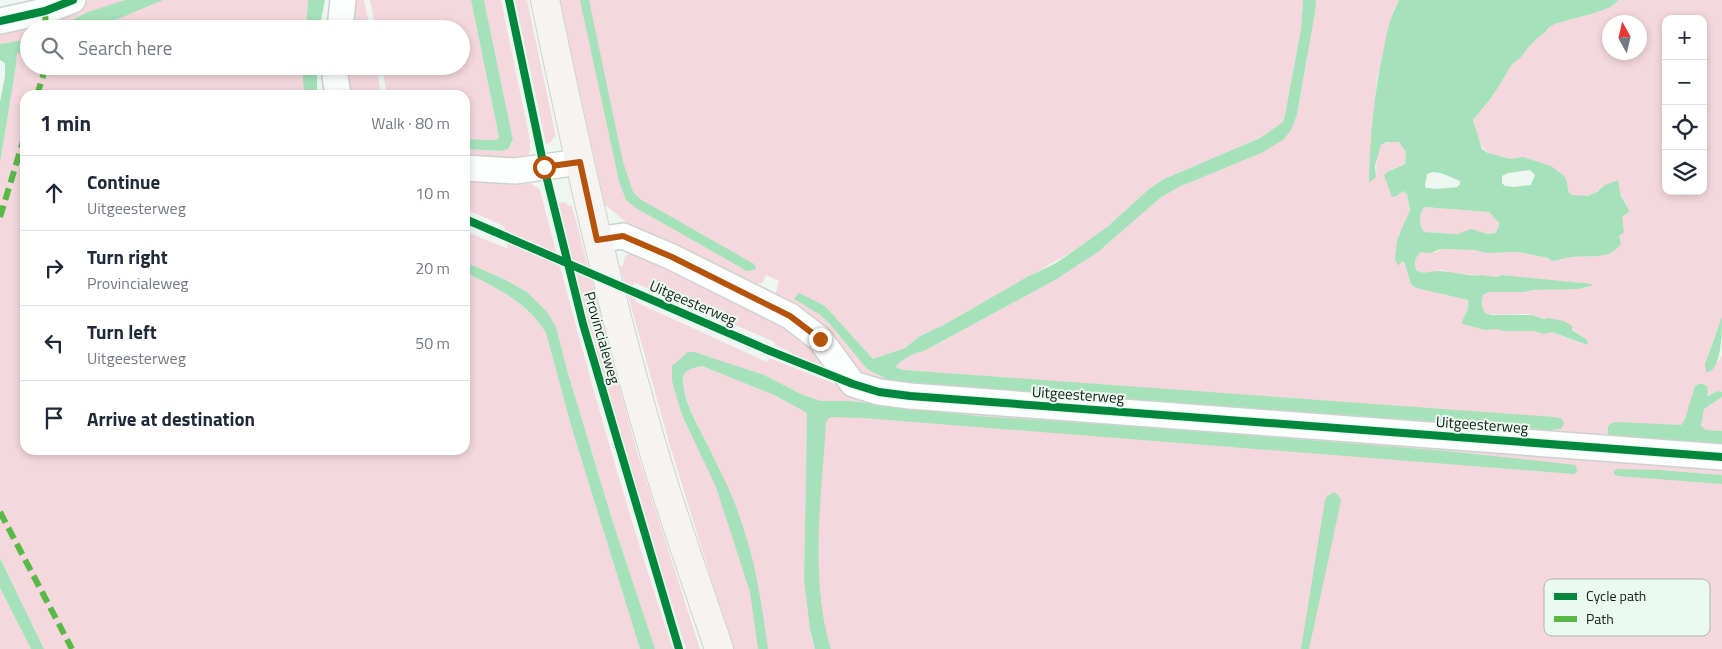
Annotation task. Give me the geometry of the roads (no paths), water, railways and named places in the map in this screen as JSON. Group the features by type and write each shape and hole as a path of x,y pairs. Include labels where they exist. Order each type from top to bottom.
{"main road":[{"name":"Provincialeweg","path":"545,0 597,240 656,459 719,649"}],"street":[{"path":"0,21 45,11 73,0"},
{"path":"341,20 343,0"},
{"path":"335,75 337,90"},
{"path":"470,168 515,171 580,162"},
{"name":"Uitgeesterweg","path":"597,240 623,236 672,257 790,316 820,339 853,384 879,392 910,396 1722,457"}]}
